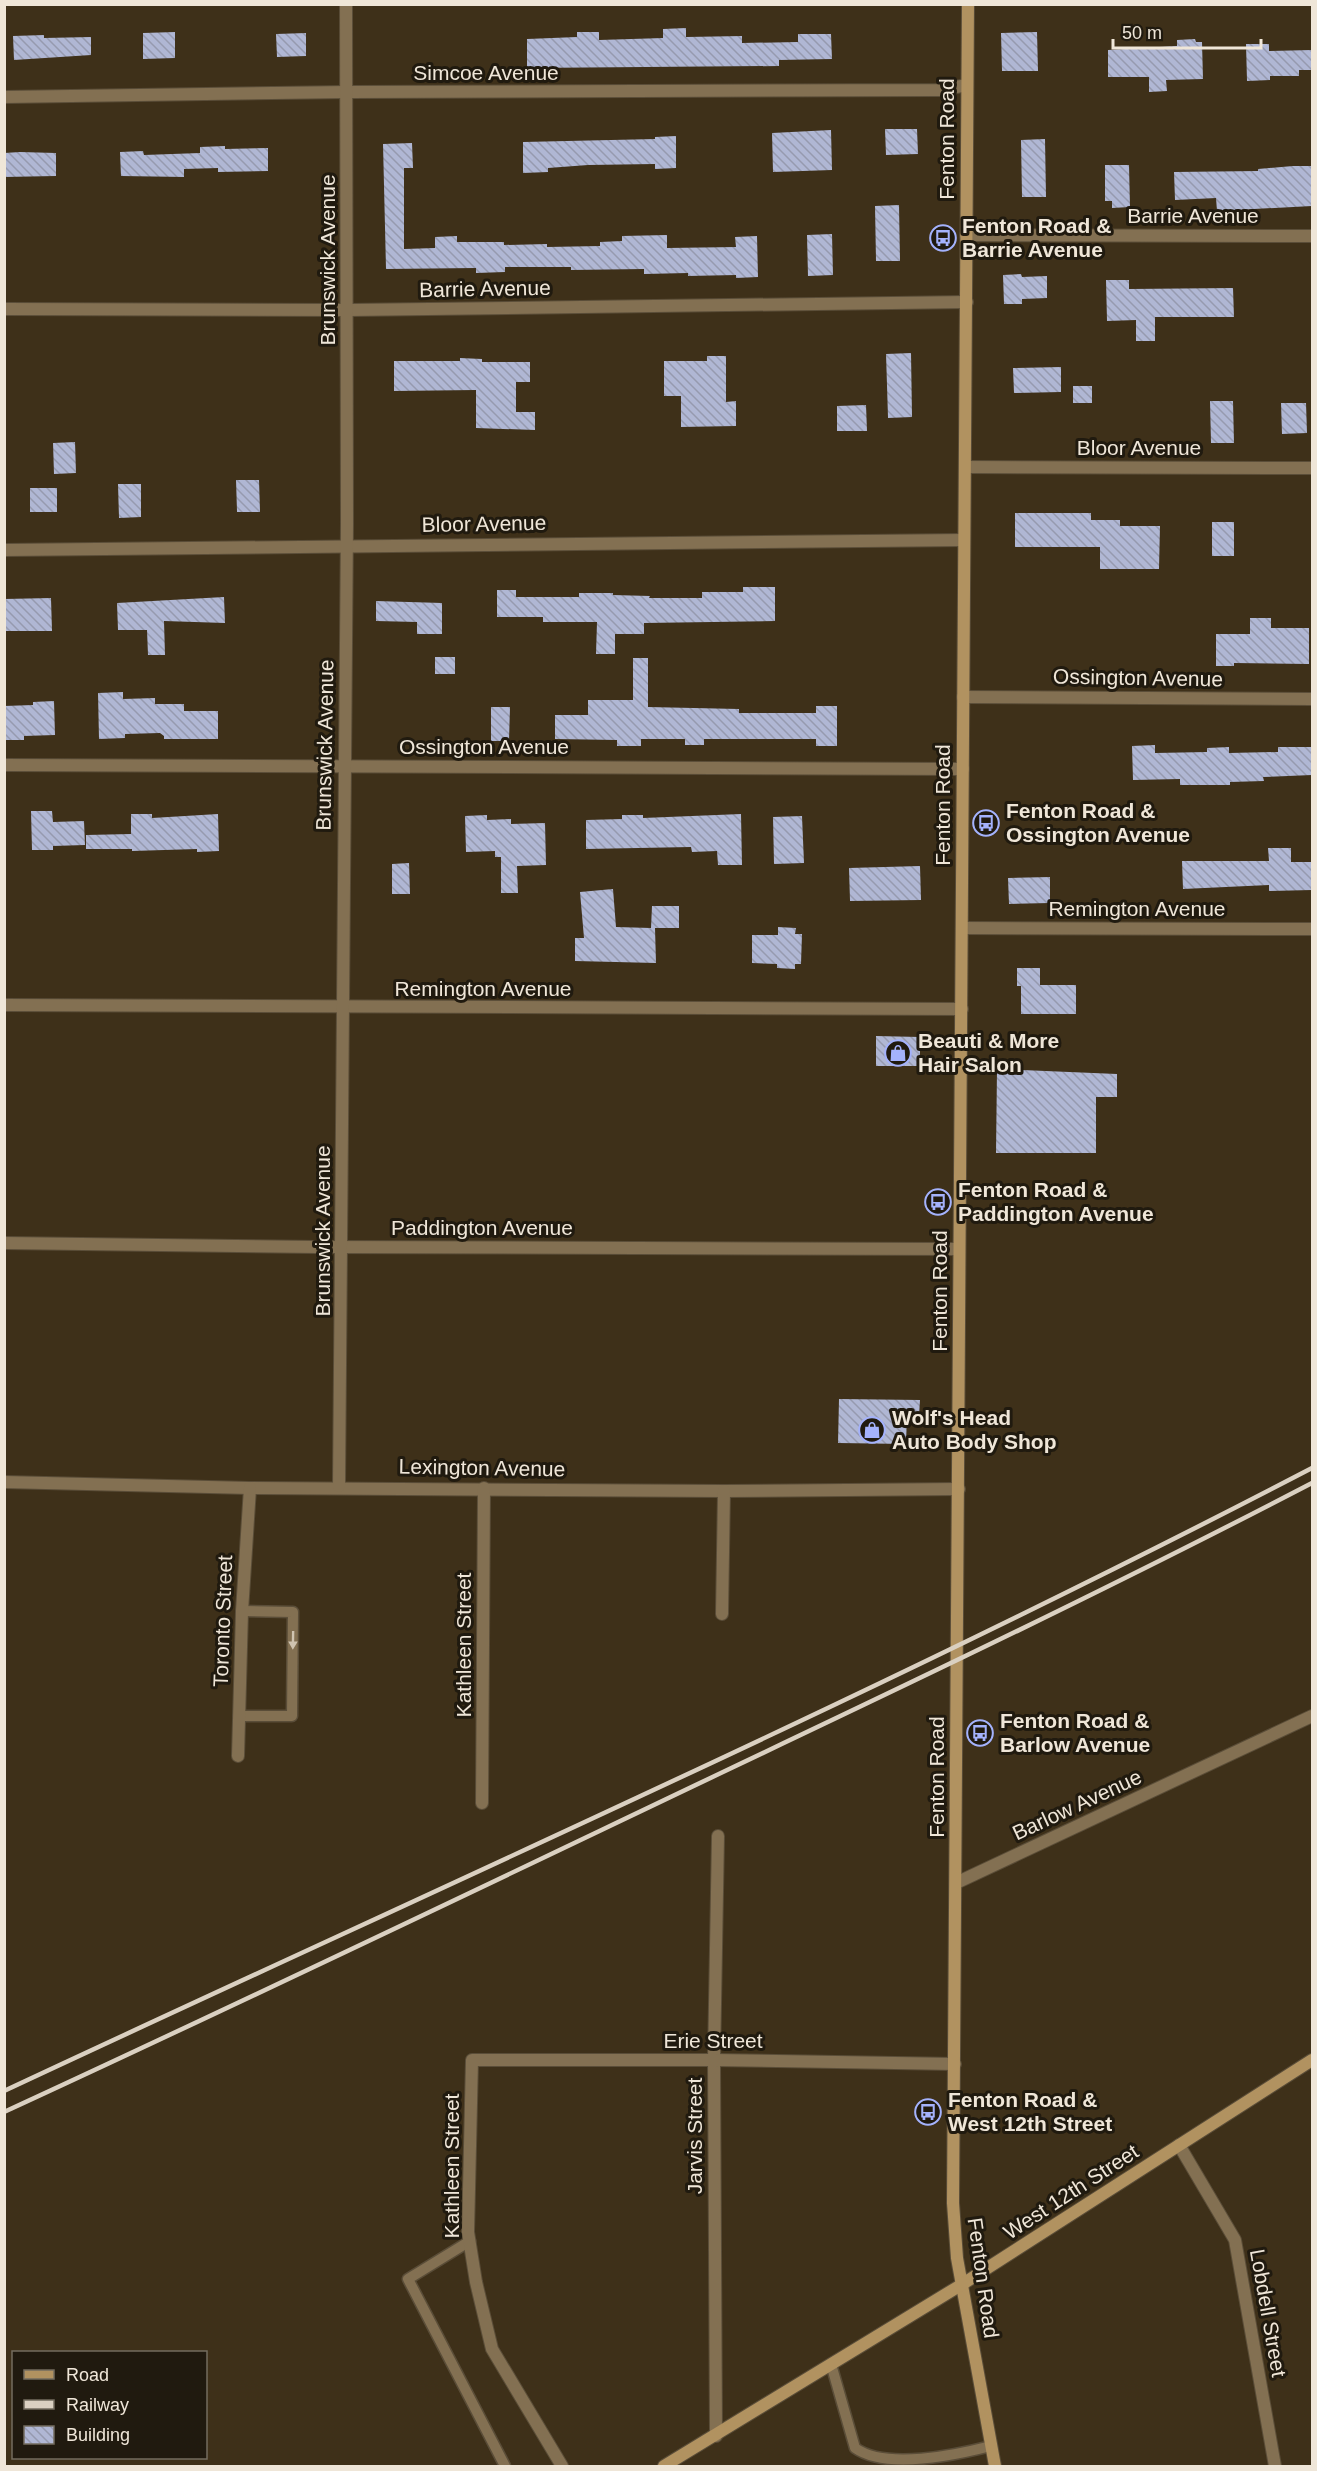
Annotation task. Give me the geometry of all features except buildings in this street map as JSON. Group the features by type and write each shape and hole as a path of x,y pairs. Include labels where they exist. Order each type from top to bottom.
{"street":[{"name":"Brunswick Avenue","path":"339,1486 347,545 346,4"},
{"name":"Fenton Road","path":"968,4 953,2203 961,2285 995,2466"},
{"name":"Simcoe Avenue","path":"4,97 347,92 940,90 967,85"},
{"name":"Barrie Avenue","path":"966,235 1312,237"},
{"name":"Barrie Avenue","path":"4,309 348,310 967,302"},
{"name":"Bloor Avenue","path":"965,467 1312,468"},
{"name":"Bloor Avenue","path":"4,550 964,540"},
{"name":"Ossington Avenue","path":"963,697 1312,699"},
{"name":"Ossington Avenue","path":"4,765 963,769"},
{"name":"Remington Avenue","path":"962,928 1312,929"},
{"name":"Remington Avenue","path":"4,1005 962,1009"},
{"name":"Paddington Avenue","path":"4,1243 342,1247 959,1249"},
{"name":"Lexington Avenue","path":"4,1482 250,1488 339,1486 724,1491 959,1489"},
{"name":"Toronto Street","path":"238,1756 242,1611 250,1488"},
{"name":"Kathleen Street","path":"482,1803 484,1488"},
{"path":"722,1614 724,1491"},
{"name":"Barlow Avenue","path":"956,1883 1312,1716"},
{"name":"Jarvis Street","path":"716,2436 714,2060 718,1836"},
{"name":"Kathleen Street","path":"472,2060 470,2241 492,2349 562,2466"},
{"name":"Erie Street","path":"472,2060 714,2060 955,2064"},
{"name":"West 12th Street","path":"664,2466 961,2285 1312,2060"},
{"name":"Lobdell Street","path":"1179,2145 1235,2240 1275,2466"}],"lane":[{"path":"239,1716 292,1716 293,1612 242,1611"},
{"path":"470,2241 408,2278 506,2466"},
{"path":"831,2364 855,2448 865,2455 922,2458 991,2446"}],"railway":[{"path":"4,2091 826,1709 989,1631 1312,1468"},
{"path":"4,2112 945,1666 1166,1558 1312,1483"}],"place":[{"name":"Fenton Road & Barrie Avenue","path":"943,238"},
{"name":"Fenton Road & Ossington Avenue","path":"986,823"},
{"name":"Beauti & More Hair Salon","path":"898,1053"},
{"name":"Fenton Road & Paddington Avenue","path":"938,1202"},
{"name":"Wolf's Head Auto Body Shop","path":"872,1430"},
{"name":"Fenton Road & Barlow Avenue","path":"980,1733"},
{"name":"Fenton Road & West 12th Street","path":"928,2112"}]}
